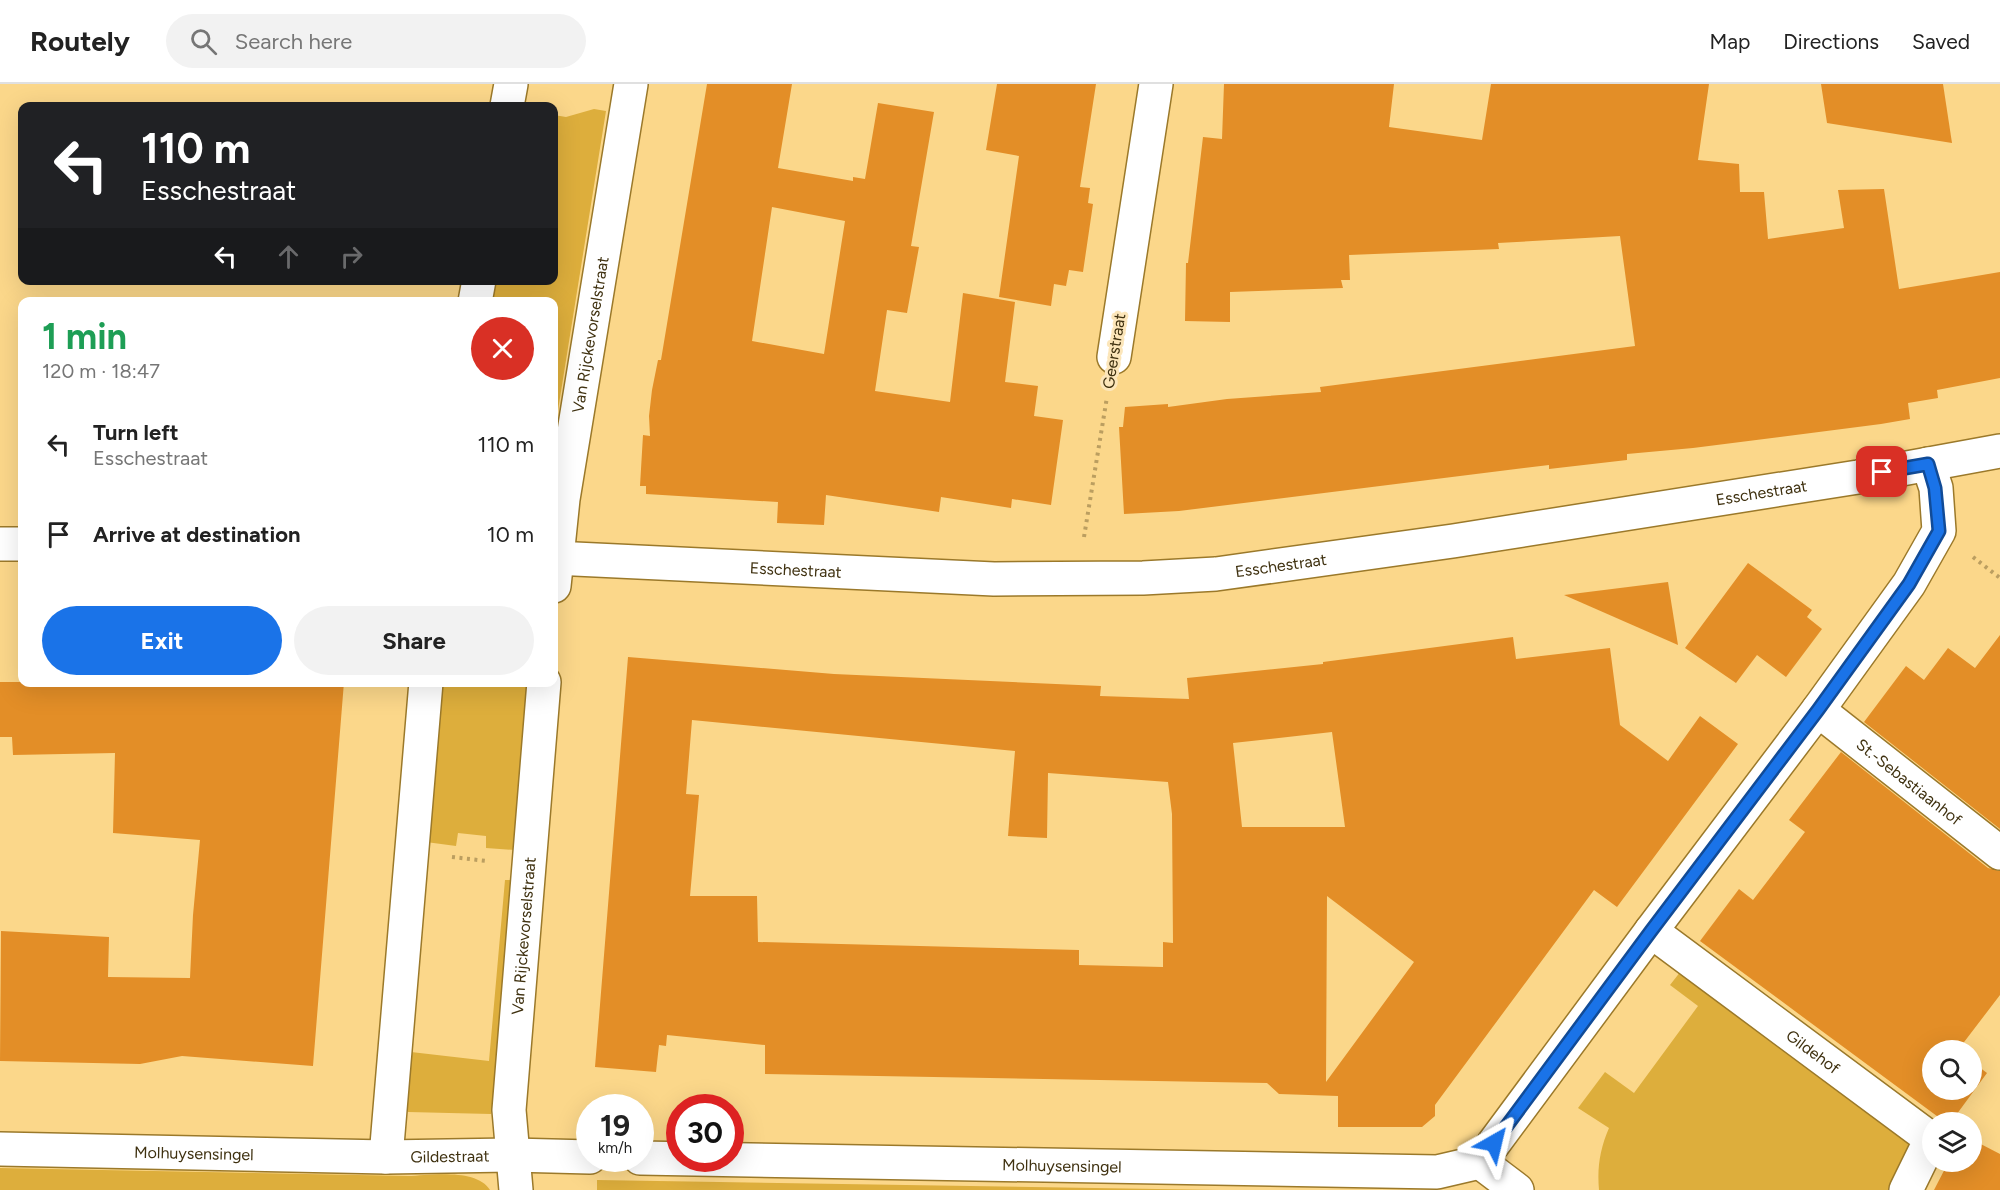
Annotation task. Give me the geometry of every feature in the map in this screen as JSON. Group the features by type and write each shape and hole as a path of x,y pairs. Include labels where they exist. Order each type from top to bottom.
{"street":[{"path":"508,102 511,84"},
{"name":"Van Rijckevorselstraat","path":"558,542 563,499 631,84"},
{"name":"Geerstraat","path":"1114,357 1156,84"},
{"name":"Esschestraat","path":"558,568 994,579 1143,578 1216,574 1454,541 2000,451"},
{"path":"1517,1190 1480,1162 1818,710 1909,584 1939,531 1935,488 1928,464"},
{"path":"0,544 18,544"},
{"path":"386,1157 426,687"},
{"name":"Van Rijckevorselstraat","path":"516,1190 509,1110 544,687"},
{"name":"St.-Sebastiaanhof","path":"1818,710 2000,853"},
{"name":"Gildehof","path":"1651,931 1931,1139 1906,1190"},
{"name":"Molhuysensingel","path":"0,1149 386,1157"},
{"path":"513,1155 576,1157"},
{"name":"Gildestraat","path":"386,1157 513,1155"},
{"name":"Molhuysensingel","path":"654,1158 1297,1180 1437,1172 1480,1162"}],"path":[{"name":"Geerstraat","path":"1077,579 1114,357"},
{"path":"411,854 529,865"}],"shaded area":[{"path":"594,109 606,111 558,410 558,297 490,297 491,285 558,285 558,116 566,117"},
{"path":"440,687 529,687 515,850 486,848 486,836 458,833 456,846 426,842"},
{"path":"505,880 513,880 491,1114 408,1112 405,1101 411,1052 489,1061"},
{"path":"1681,971 1914,1142 1896,1190 1599,1190 1600,1158 1609,1128 1578,1108 1605,1072 1634,1093 1698,1006 1670,985"},
{"path":"0,1168 408,1176 452,1174 475,1178 490,1190 0,1190"},
{"path":"597,1180 1219,1190 597,1190"}],"building":[{"path":"707,84 792,84 778,168 853,181 853,177 865,179 878,103 934,112 911,246 919,247 907,313 887,310 875,391 950,402 963,293 1015,302 1005,382 1038,386 1034,416 1063,420 1051,505 1012,499 1011,508 941,497 939,512 826,495 824,525 777,523 778,502 646,494 646,486 640,486 643,435 650,436 649,416 652,390 658,360 661,360","holes":["772,207 845,221 824,354 752,341"]},
{"path":"997,84 1096,84 1080,187 1090,188 1088,203 1093,204 1083,272 1069,270 1066,286 1054,284 1051,306 999,297 1019,156 986,150"},
{"path":"1224,84 1394,84 1389,127 1482,140 1491,84 1709,84 1698,160 1739,164 1740,192 1764,192 1768,239 1844,228 1838,190 1884,189 1899,289 2000,272 2000,378 1937,390 1938,398 1908,403 1910,419 1881,424 1627,454 1627,460 1549,469 1549,465 1179,511 1124,514 1119,427 1123,427 1125,407 1168,404 1168,407 1227,399 1321,392 1320,387 1635,346 1620,236 1498,243 1499,249 1349,255 1350,280 1341,280 1343,288 1230,292 1230,322 1185,321 1186,263 1188,263 1203,137 1222,139"},
{"path":"1821,84 1943,84 1952,143 1827,123"},
{"path":"1748,563 1812,610 1807,617 1822,629 1786,677 1757,655 1736,683 1685,648"},
{"path":"1668,582 1678,645 1564,595"},
{"path":"2000,635 2000,829 1864,722 1906,666 1924,680 1948,648 1975,668"},
{"path":"1513,637 1516,659 1610,648 1620,725 1668,761 1700,716 1738,744 1617,907 1594,890 1435,1105 1435,1116 1422,1127 1338,1127 1338,1096 1279,1094 1267,1083 765,1074 765,1045 667,1035 666,1046 659,1045 656,1072 595,1067 628,657 834,674 1101,686 1100,696 1189,699 1187,678 1323,664 1323,662","holes":["692,720 1015,751 1008,836 1047,838 1048,773 1168,782 1172,814 1173,943 1163,942 1163,967 1079,965 1079,950 758,942 757,896 690,896 699,795 686,794","1332,732 1345,827 1242,827 1233,743","1327,896 1414,962 1326,1082"]},
{"path":"0,682 18,682 18,687 344,687 313,1066 182,1056 140,1064 0,1061 1,931 109,937 108,977 190,978 200,840 113,833 115,753 13,755 12,737 0,737"},
{"path":"1841,752 1988,868 2000,871 2000,995 1966,1040 1922,1040 1922,1100 1967,1100 1958,1112 1931,1112 1700,941 1739,889 1753,900 1805,832 1789,820"},
{"path":"1982,1069 1987,1073 1982,1080"},
{"path":"1982,1145 2000,1154 2000,1190 1934,1190 1943,1172 1982,1172"}],"route":[{"path":"1494,1143 1818,710 1909,584 1939,531 1935,488 1928,464 1882,472"}]}
